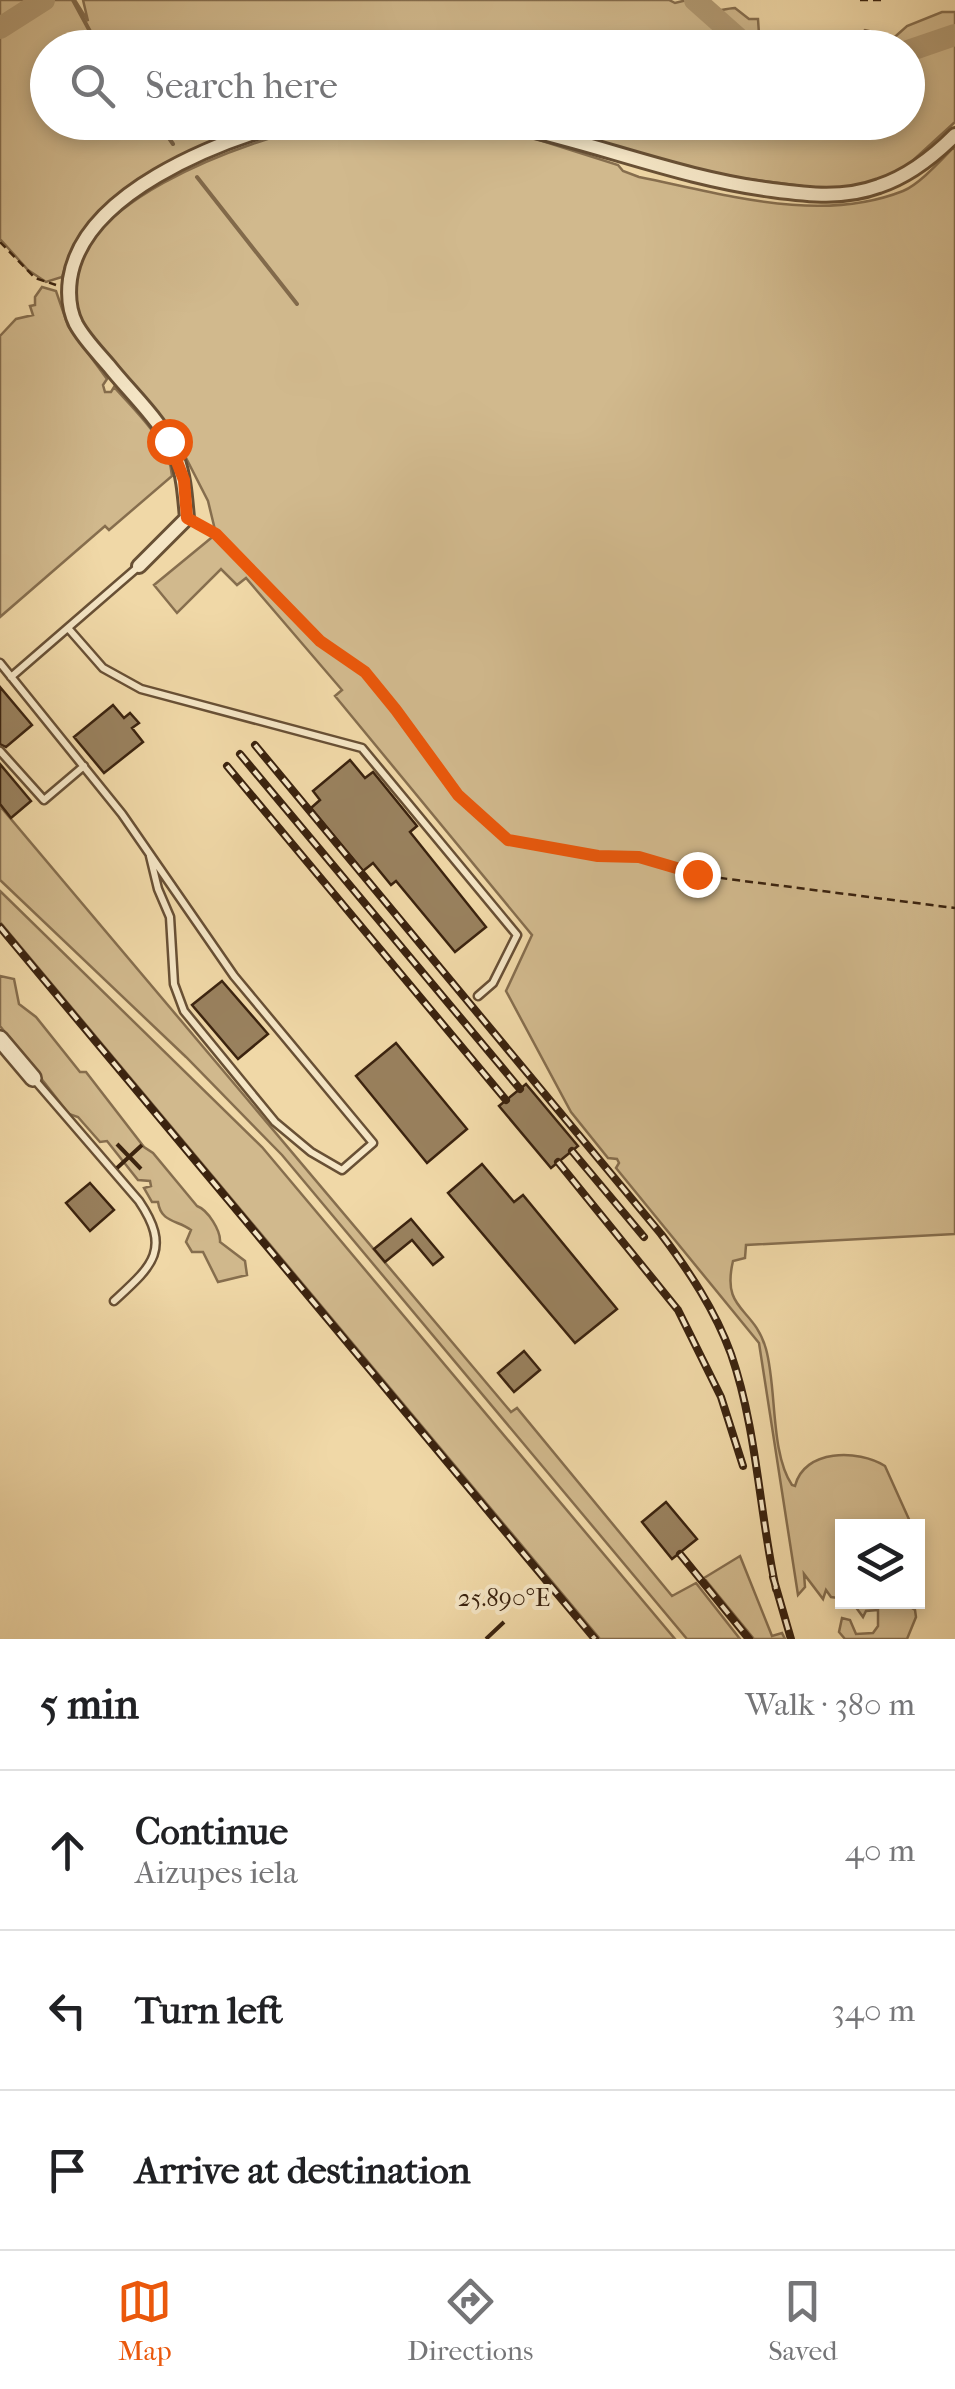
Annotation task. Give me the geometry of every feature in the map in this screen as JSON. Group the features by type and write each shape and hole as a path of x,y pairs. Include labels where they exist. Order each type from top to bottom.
{"street":[{"path":"568,140 684,174 808,195 859,192 895,180 928,160 955,134"},
{"path":"139,566 187,518 184,480 174,450 80,330 70,307 70,286 81,246 103,218 125,199 191,158 240,140"},
{"path":"0,1039 33,1078"}],"lane":[{"path":"11,677 139,566"},
{"path":"68,628 103,668 141,689 362,748 517,935 494,983 478,996"},
{"path":"0,663 122,814 234,976 373,1143 342,1170 310,1152 275,1122 184,1011 174,984 170,918 150,856"},
{"path":"0,752 44,800 84,766"},
{"path":"33,1078 139,1201 152,1223 157,1241 155,1258 114,1301"}],"path":[{"path":"860,0 884,0"},
{"path":"0,242 35,278 70,286"},
{"path":"187,518 216,534 320,641 365,672 458,795 508,840 598,856 639,857 697,874 955,908"}],"shaded area":[{"path":"0,0 75,0 88,21 83,0 687,0 703,12 735,8 749,19 758,19 759,30 30,30 30,140 217,140 173,160 116,197 92,220 74,247 62,277 46,282 28,270 0,239"},
{"path":"942,12 955,12 955,122 908,165 885,177 856,187 825,189 671,164 590,140 925,140 925,30 903,30"},
{"path":"267,140 539,140 618,165 639,177 738,198 805,206 871,201 903,191 955,146 955,1234 746,1245 745,1258 733,1261 730,1278 735,1300 761,1335 766,1349 780,1455 792,1485 809,1465 820,1459 847,1455 874,1460 885,1466 909,1519 835,1519 835,1598 826,1590 823,1599 804,1574 805,1587 798,1595 759,1343 616,1168 617,1159 608,1158 571,1112 506,991 532,935 335,696 342,690 246,578 237,585 221,569 177,613 154,585 216,534 208,501 184,450 85,326 78,311 76,273 93,239 123,209 208,161"},
{"path":"42,287 56,291 68,326 107,379 103,385 105,392 114,387 159,440 172,476 109,530 105,526 0,617 0,336 16,319 33,315 30,306 35,305"},
{"path":"0,806 511,1412 517,1408 672,1596 696,1583 740,1639 687,1639 282,1155 186,1057 0,880"},
{"path":"0,891 262,1147 675,1639 600,1639 0,922"},
{"path":"0,976 14,979 19,1004 36,1017 80,1072 86,1072 144,1147 209,1216 220,1242 245,1261 247,1275 218,1282 203,1252 192,1252 186,1242 191,1230 166,1217 158,1202 152,1202 144,1188 151,1186 150,1181 138,1180 107,1141 100,1142 78,1117 69,1114 0,1026"},
{"path":"740,1556 772,1636 782,1633 785,1639 754,1639 704,1578"},
{"path":"857,1609 914,1609 916,1617 907,1639 845,1639 839,1632 842,1618 850,1620 856,1634 873,1633 878,1626 878,1610 866,1611 863,1617"}],"building":[{"path":"0,687 32,725 6,747 0,744"},
{"path":"113,705 124,718 130,713 139,723 132,728 143,742 104,773 74,737"},
{"path":"350,760 365,778 373,772 417,826 410,832 486,927 455,952 396,881 391,885 373,863 363,871 311,808 320,800 313,791"},
{"path":"0,764 31,801 11,818 0,804"},
{"path":"222,981 268,1034 238,1059 192,1005"},
{"path":"396,1043 467,1129 427,1163 356,1076"},
{"path":"526,1084 578,1146 551,1168 499,1106"},
{"path":"482,1164 514,1202 523,1195 617,1309 575,1343 448,1193"},
{"path":"90,1183 114,1210 90,1231 66,1203"},
{"path":"411,1219 443,1257 433,1265 412,1240 385,1262 374,1249"},
{"path":"524,1351 540,1370 514,1392 498,1373"},
{"path":"666,1502 697,1539 672,1559 642,1522"}],"waterway":[{"path":"0,28 44,0"},
{"path":"73,0 89,30"},
{"path":"695,0 729,30"},
{"path":"925,45 955,35"},
{"path":"170,140 173,144"},
{"path":"197,177 297,304"}],"railway":[{"path":"255,745 661,1234 700,1291 725,1338 740,1382 776,1589"},
{"path":"240,754 520,1089"},
{"path":"227,766 506,1100"},
{"path":"0,927 595,1639"},
{"path":"572,1151 644,1237"},
{"path":"558,1162 678,1310 721,1397 743,1466"},
{"path":"680,1554 749,1639"},
{"path":"773,1577 791,1639"}],"route":[{"path":"169,441 184,480 187,518 216,534 320,641 365,672 458,795 508,840 598,856 639,857 697,874"}]}
